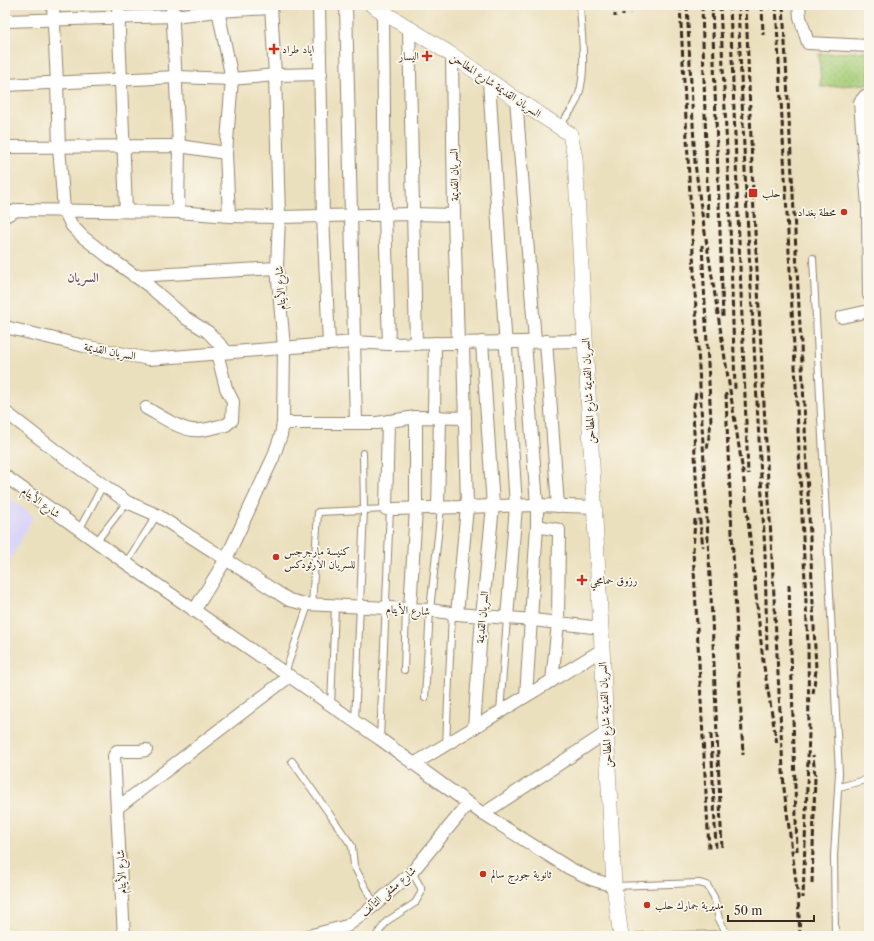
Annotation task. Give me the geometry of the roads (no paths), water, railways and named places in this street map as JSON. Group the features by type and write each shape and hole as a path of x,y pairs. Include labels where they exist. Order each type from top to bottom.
{"street":[{"path":"52,5 59,147 64,210 72,226 83,237 187,319 208,332 222,352 226,388 233,402 232,420 226,425 200,430 186,429 146,408"},
{"path":"118,5 126,211"},
{"path":"319,5 322,217 329,343"},
{"path":"346,5 356,422"},
{"path":"799,5 800,17 808,43 869,46"},
{"path":"5,21 118,18 173,10 271,7"},
{"name":"شارع الأيتام","path":"194,611 226,559 274,458 283,422 284,347 277,268 279,217 275,75 271,7"},
{"path":"217,8 232,79 226,153 228,216"},
{"path":"377,9 389,344"},
{"name":"السريان القديمة شارع المطاحن","path":"377,9 452,55 570,134 575,158 595,507 614,886 621,936"},
{"path":"173,10 179,146 178,212"},
{"path":"409,28 416,344"},
{"name":"السريان القديمة","path":"5,216 17,210 178,212 228,216 279,217 322,217 385,214 454,215 452,55"},
{"path":"5,85 176,77 232,79 275,75 321,74"},
{"path":"489,80 504,343 516,506 507,618"},
{"path":"869,94 864,96 860,102 869,206 869,295"},
{"path":"516,99 535,341 558,506"},
{"path":"5,147 179,146 226,153"},
{"path":"454,215 465,418 466,507 455,614"},
{"path":"134,276 277,268"},
{"path":"842,317 869,311"},
{"name":"السريان القديمة","path":"5,327 84,346 149,359 353,342 416,344 585,341"},
{"path":"526,696 537,526 535,341"},
{"name":"السريان القديمة","path":"474,728 482,616 493,506 482,342"},
{"path":"435,343 440,508"},
{"name":"شارع الأيتام","path":"5,418 8,414 60,454 128,502 157,515 290,600 310,605 430,610 455,614 531,620 601,628"},
{"path":"283,422 377,423 416,417 465,418"},
{"path":"408,609 416,508 416,417"},
{"path":"388,422 390,509 493,506 595,507"},
{"name":"شارع الأيتام","path":"5,476 194,611 380,739 468,804 569,868 591,879 614,886"},
{"path":"537,526 559,530 558,623 552,681"},
{"path":"414,764 602,650"},
{"path":"117,808 288,675"},
{"path":"483,814 606,733"},
{"name":"شارع الأيتام","path":"124,936 114,756 116,750 146,750"},
{"name":"شارع مشفى التآلف","path":"308,936 347,926 375,905 412,872 468,804"}],"lane":[{"path":"559,127 575,104 582,81 583,69 580,5"},
{"path":"813,258 839,787 834,856 835,936"},
{"path":"355,722 364,510 363,453"},
{"path":"79,530 103,485"},
{"path":"96,542 128,502"},
{"path":"425,698 430,610 440,508"},
{"path":"288,675 310,605 318,512 390,509 380,739"},
{"path":"126,563 157,515"},
{"path":"331,705 335,606"},
{"path":"404,670 408,609"},
{"path":"446,745 455,614"},
{"path":"500,712 507,618"},
{"path":"292,761 352,846 354,866 375,905"},
{"path":"839,787 869,779"},
{"path":"376,936 387,921 415,903 421,894 421,888 412,872"},
{"path":"614,886 700,883 707,885 714,898 719,919 727,935 638,936"}],"railway":[{"path":"615,5 615,17"},
{"path":"623,5 623,16"},
{"path":"630,5 631,14"},
{"path":"680,5 711,596 722,850"},
{"path":"687,5 695,163 743,472 763,661 777,744"},
{"path":"702,5 708,221"},
{"path":"712,5 723,317"},
{"path":"720,5 729,192 735,389"},
{"path":"730,5 748,474"},
{"path":"738,5 746,194 765,553 767,650"},
{"path":"746,5 753,193 784,789 798,897 800,936"},
{"path":"762,5 763,35"},
{"path":"776,5 808,646 809,732 803,898"},
{"path":"783,5 803,383 816,670 813,694"},
{"path":"702,245 711,422 707,450"},
{"path":"696,393 693,411 697,497 703,547"},
{"path":"726,393 743,755"},
{"path":"695,519 693,551 709,849"},
{"path":"789,585 797,851"},
{"path":"711,734 716,849"},
{"path":"812,883 815,776 813,755"}],"place":[{"name":"اياد طراد","path":"274,49"},
{"name":"اليسار","path":"427,56"},
{"name":"حلب","path":"753,193"},
{"name":"محطة بغداد","path":"844,212"},
{"name":"كنيسة مارجرجس للسريان الارثودكس","path":"276,557"},
{"name":"رزوق حمامجي","path":"582,580"},
{"name":"ثانوية جورج سالم","path":"483,874"},
{"name":"مديرية جمارك حلب","path":"647,905"}],"district":[{"name":"السريان","path":"83,277"}]}
